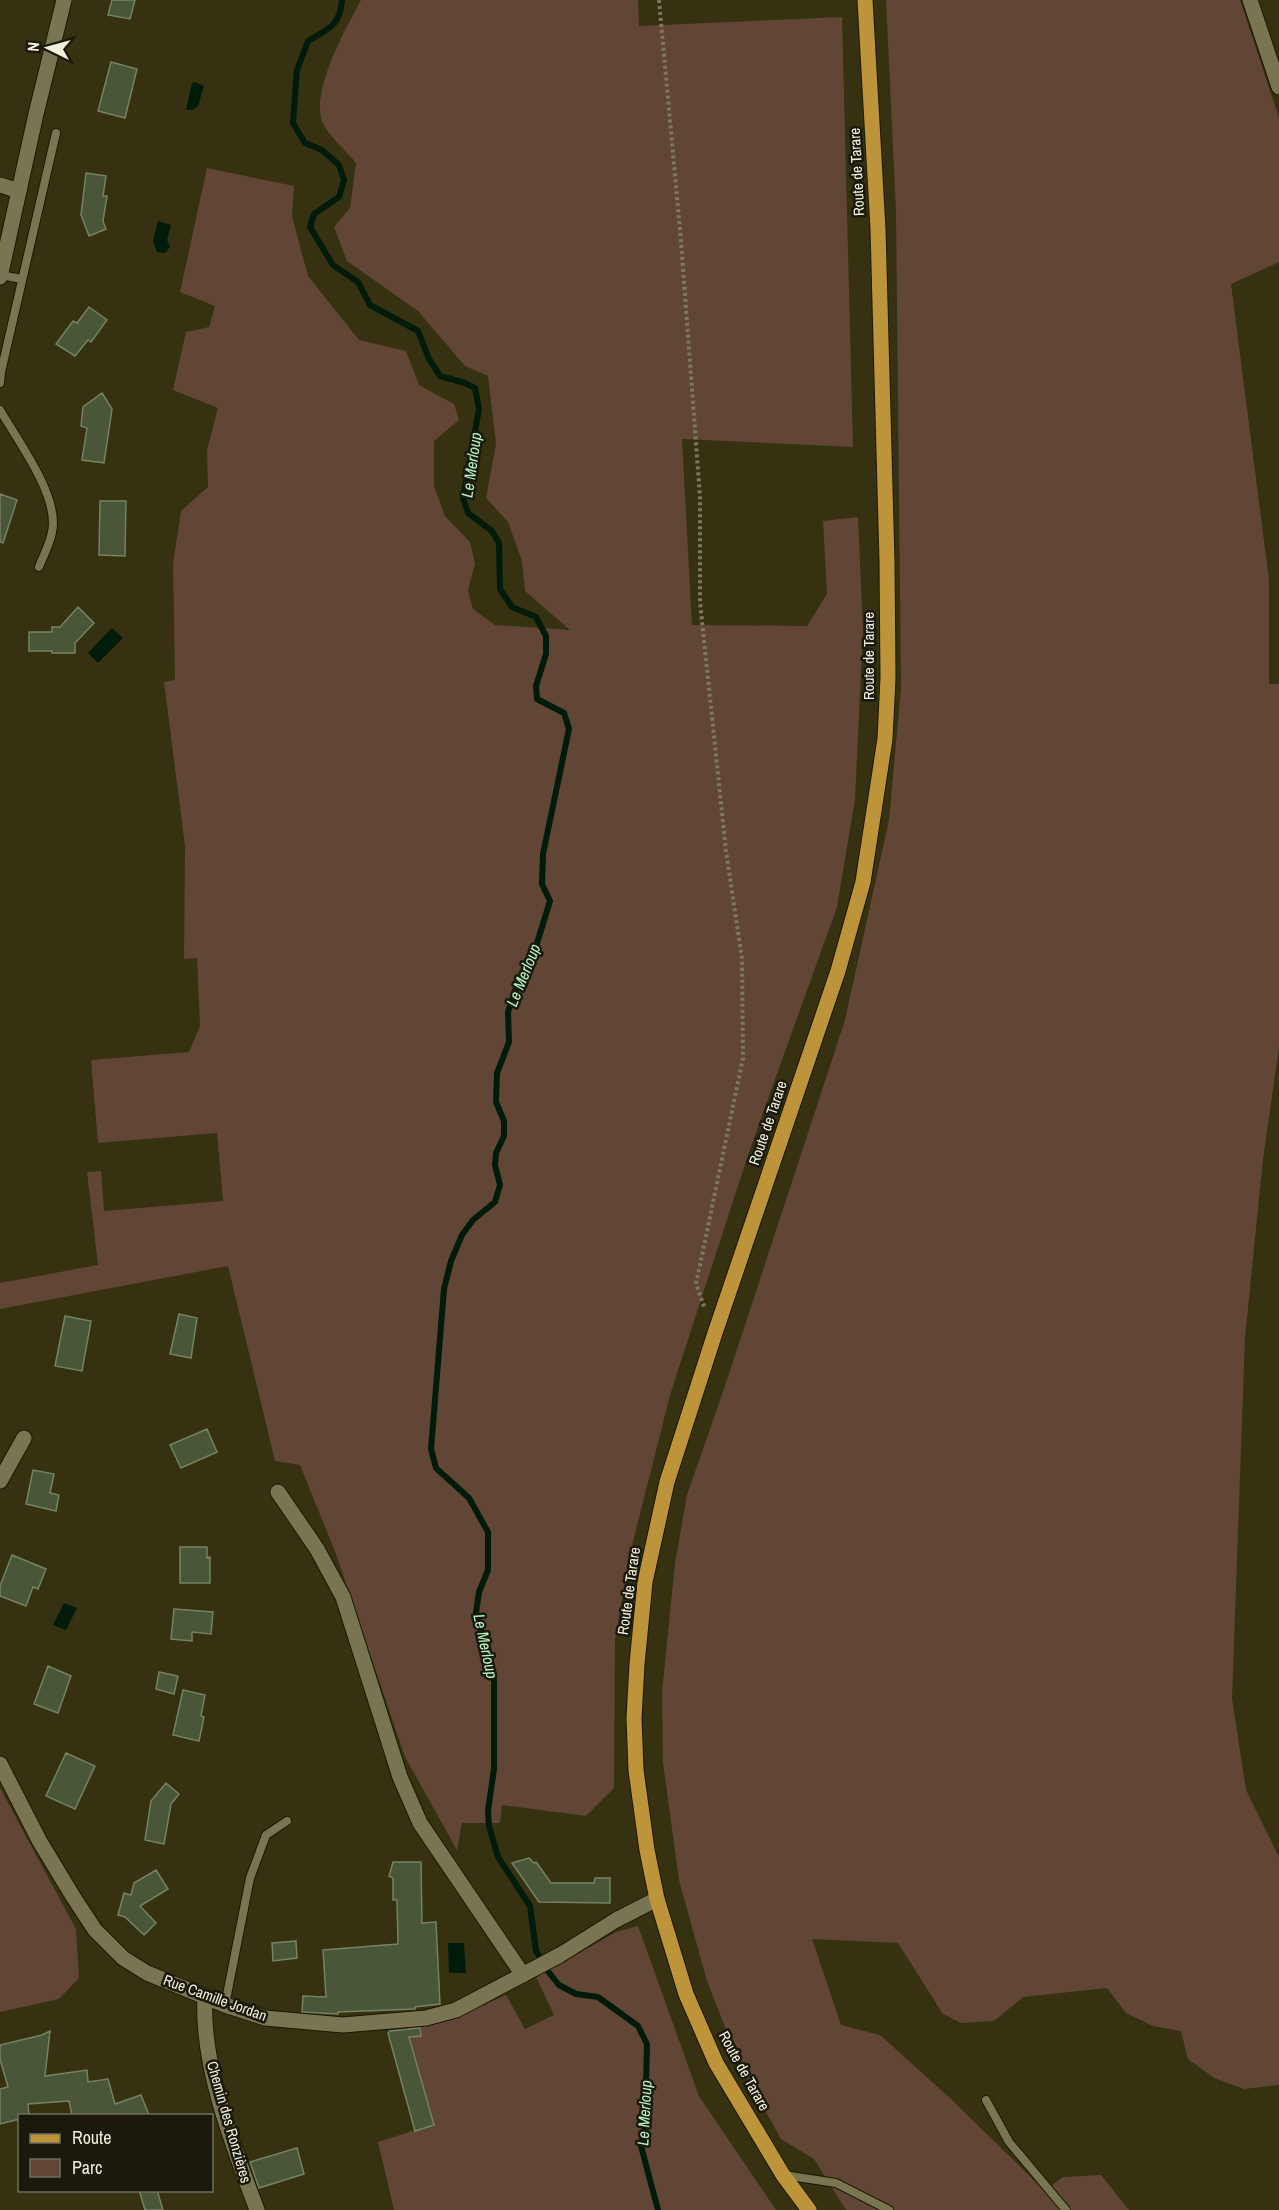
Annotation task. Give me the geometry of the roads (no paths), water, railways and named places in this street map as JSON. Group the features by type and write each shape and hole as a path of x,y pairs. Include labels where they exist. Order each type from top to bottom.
{"main road":[{"name":"Route de Tarare","path":"809,2210 783,2175 716,2063 686,1995 657,1899 647,1850 636,1770 634,1718 645,1582 667,1482 838,971 863,882 885,739 888,678 878,229 866,0"}],"street":[{"path":"0,276 64,0"},
{"path":"1250,0 1279,87"},
{"path":"0,185 19,191"},
{"path":"0,1481 24,1438"},
{"path":"278,1492 317,1549 343,1597 400,1777 420,1822 526,1973"},
{"name":"Rue Camille Jordan","path":"0,1764 39,1840 95,1930 123,1958 147,1973 225,2005 265,2018 343,2025 426,2018 456,2010 560,1955 616,1920 657,1899"},
{"name":"Chemin des Ronzières","path":"205,1996 203,2022 215,2085 243,2174 257,2210"}],"lane":[{"path":"0,383 56,133"},
{"path":"0,276 22,279"},
{"path":"0,410 45,488 52,509 52,532 39,567"},
{"path":"225,2005 250,1878 266,1835 287,1821"},
{"path":"986,2100 1009,2142 1066,2210"},
{"path":"783,2175 836,2183 889,2210"}],"waterway":[{"name":"Le Merloup","path":"342,0 339,16 332,26 308,41 297,70 293,123 305,143 322,150 339,165 344,180 339,197 314,214 310,227 333,265 358,282 370,305 418,331 429,359 440,376 475,388 479,409 463,498 468,513 492,531 499,543 500,589 512,607 536,617 546,636 546,654 536,686 537,699 564,713 569,729 543,854 542,884 550,901 530,966 517,985 508,1012 509,1042 497,1073 496,1102 504,1121 504,1136 496,1153 495,1165 500,1185 495,1202 473,1220 462,1235 451,1261 444,1289 431,1449 436,1468 469,1498 488,1532 488,1570 479,1592 476,1613 494,1677 494,1769 488,1811 489,1826 498,1857 530,1906 536,1951 547,1970 559,1985 576,1994 598,1997 638,2026 647,2044 645,2126 641,2146 658,2210"}]}
